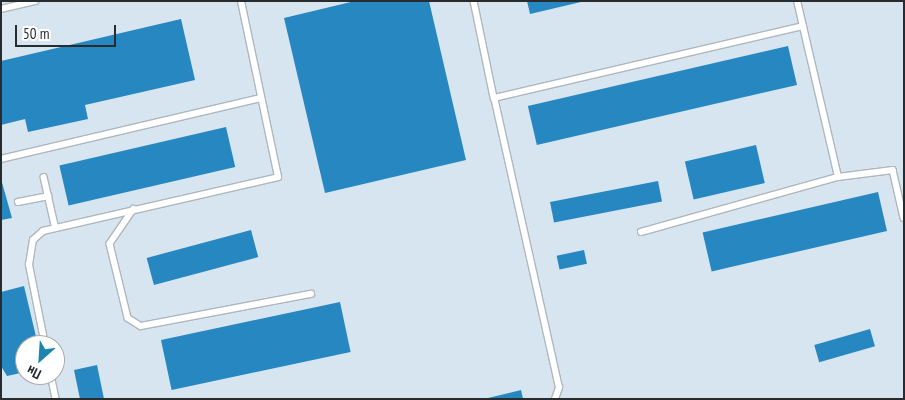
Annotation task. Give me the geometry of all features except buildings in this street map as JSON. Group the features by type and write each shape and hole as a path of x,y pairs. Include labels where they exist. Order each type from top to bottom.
{"lane":[{"path":"1,9 35,1"},
{"path":"43,335 29,265 33,240 55,225 278,177 241,1"},
{"path":"474,1 558,388 555,399"},
{"path":"797,1 838,177"},
{"path":"494,98 803,26"},
{"path":"1,159 261,98"},
{"path":"641,232 838,177 893,170 904,218"},
{"path":"44,177 55,225"},
{"path":"18,202 48,196"},
{"path":"134,209 110,244 128,318 141,326 311,294"},
{"path":"53,385 56,399"}],"shaded area":[{"path":"1,1 904,1 904,399 1,399"}]}
